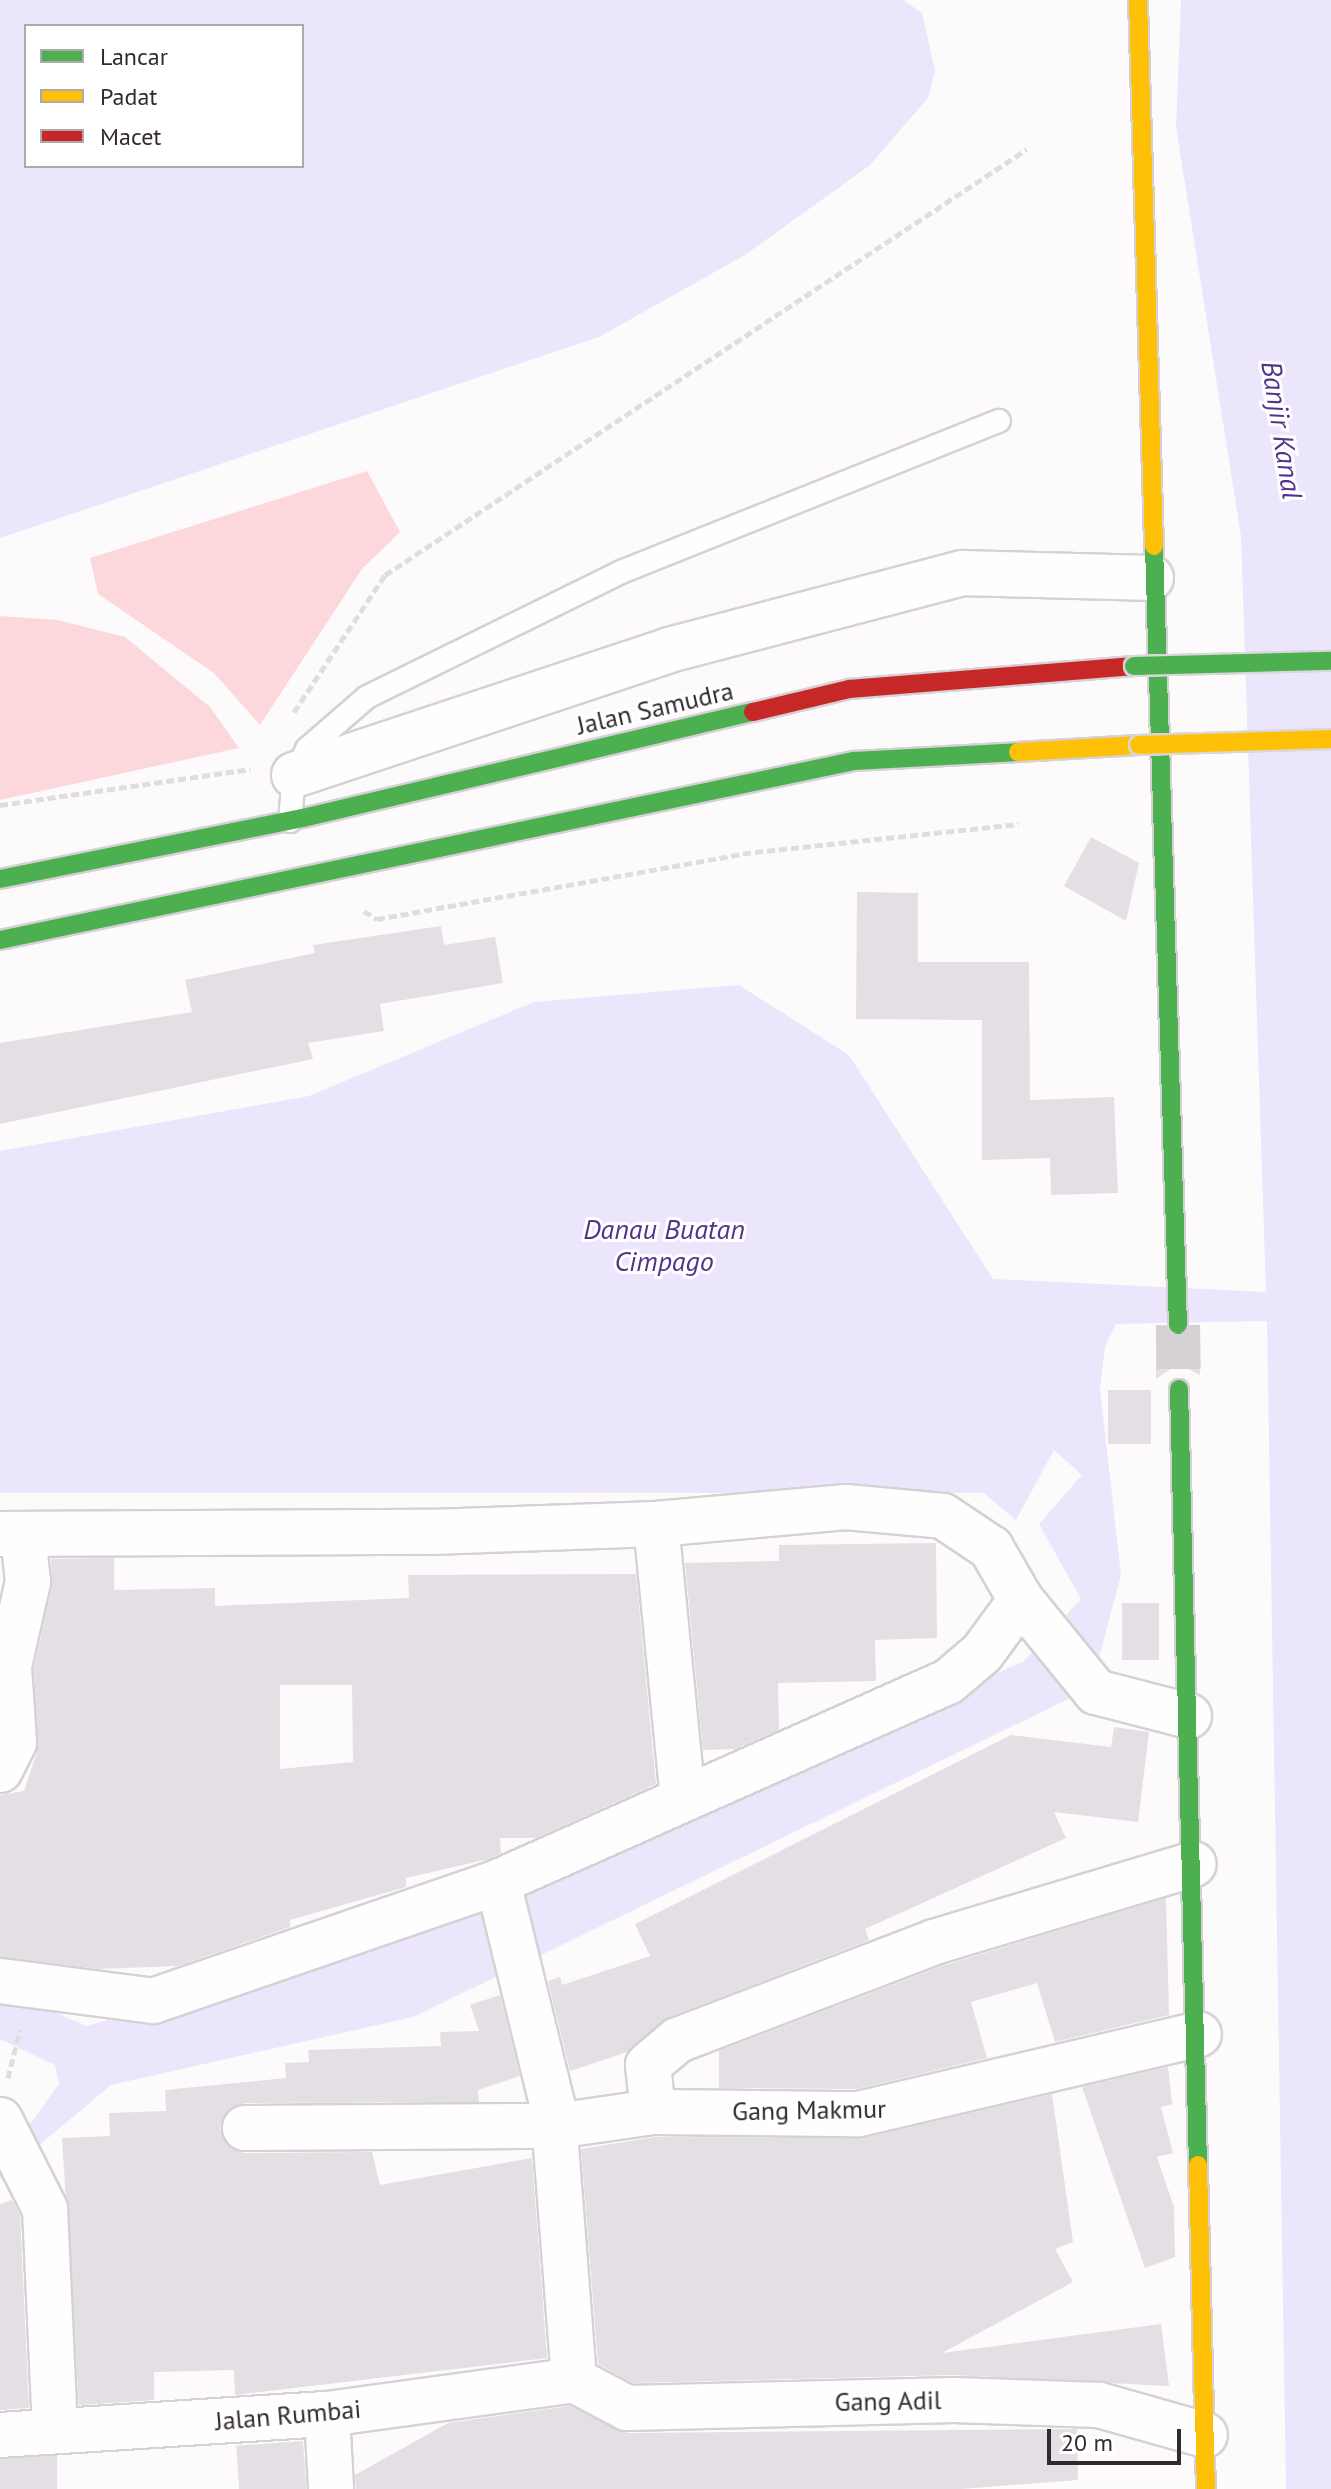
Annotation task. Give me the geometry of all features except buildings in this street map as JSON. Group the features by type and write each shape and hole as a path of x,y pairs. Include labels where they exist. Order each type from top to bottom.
{"main road":[{"path":"1138,0 1151,578 1178,1325"},
{"name":"Jalan Samudra","path":"0,879 297,819 849,689 1134,666 1331,661"},
{"path":"0,940 313,878 854,761 1331,739"},
{"path":"1179,1389 1199,2034 1206,2489"}],"street":[{"path":"275,772 669,650 963,573 1151,578"},
{"path":"0,1770 14,1742 9,1666 28,1582 11,1534 656,1524 846,1507 943,1516 979,1534 1029,1608 1096,1692 1189,1716"},
{"path":"656,1524 683,1799"},
{"path":"12,1996 153,2001 499,1886 683,1799 948,1682 1029,1608"},
{"path":"653,2112 648,2065 678,2040 934,1942 1194,1864"},
{"path":"499,1886 522,1968 522,1999 556,2126 574,2380"},
{"name":"Gang Makmur","path":"245,2128 556,2126 653,2112 859,2114 1199,2034"},
{"path":"10,2125 45,2209 55,2431"},
{"name":"Gang Adil","path":"574,2380 627,2408 954,2400 1099,2405 1205,2435"},
{"name":"Jalan Rumbai","path":"0,2435 327,2414 574,2380"},
{"path":"327,2414 331,2489"}],"lane":[{"path":"297,819 275,772 367,697 621,572 999,421"}],"path":[{"path":"291,717 385,575 1027,149"},
{"path":"0,805 275,772"},
{"path":"313,878 377,919 755,852 1019,824"},
{"path":"10,2125 12,1996"}],"shaded area":[{"path":"367,471 400,532 362,569 260,725 214,673 98,594 90,558"},
{"path":"0,616 58,620 125,637 210,707 239,748 0,800"}],"water":[{"path":"0,0 903,0 922,13 935,70 928,98 869,166 745,255 599,337 0,538"},
{"path":"1181,0 1331,0 1331,2489 1286,2489 1267,1321 1116,1324 1105,1346 1100,1389 1121,1575 1091,1688 413,2017 111,2085 0,2178 0,2150 24,2132 59,2084 55,2065 0,2039 0,1988 86,2026 387,1942 1024,1661 1081,1599 1039,1524 1082,1475 1054,1450 1016,1520 984,1493 0,1493 0,1151 309,1096 534,1002 739,985 849,1055 993,1279 1266,1292 1241,536 1176,127"}],"tunnel":[{"path":"1178,1325 1179,1389"}],"traffic: fast":[{"path":"1154,546 1178,1325"},
{"path":"1134,666 1331,661"},
{"path":"0,879 303,818 753,712"},
{"path":"0,940 854,761 1018,752"},
{"path":"1179,1389 1198,2165"}],"traffic: slow":[{"path":"1138,0 1154,546"},
{"path":"1139,745 1331,739"},
{"path":"1018,752 1139,745"},
{"path":"1198,2165 1206,2489"}],"traffic: jam":[{"path":"753,712 849,689 1134,666"}],"water label":[{"name":"Banjir Kanal","path":"1282,430"},
{"name":"Danau Buatan Cimpago","path":"664,1245"}]}
